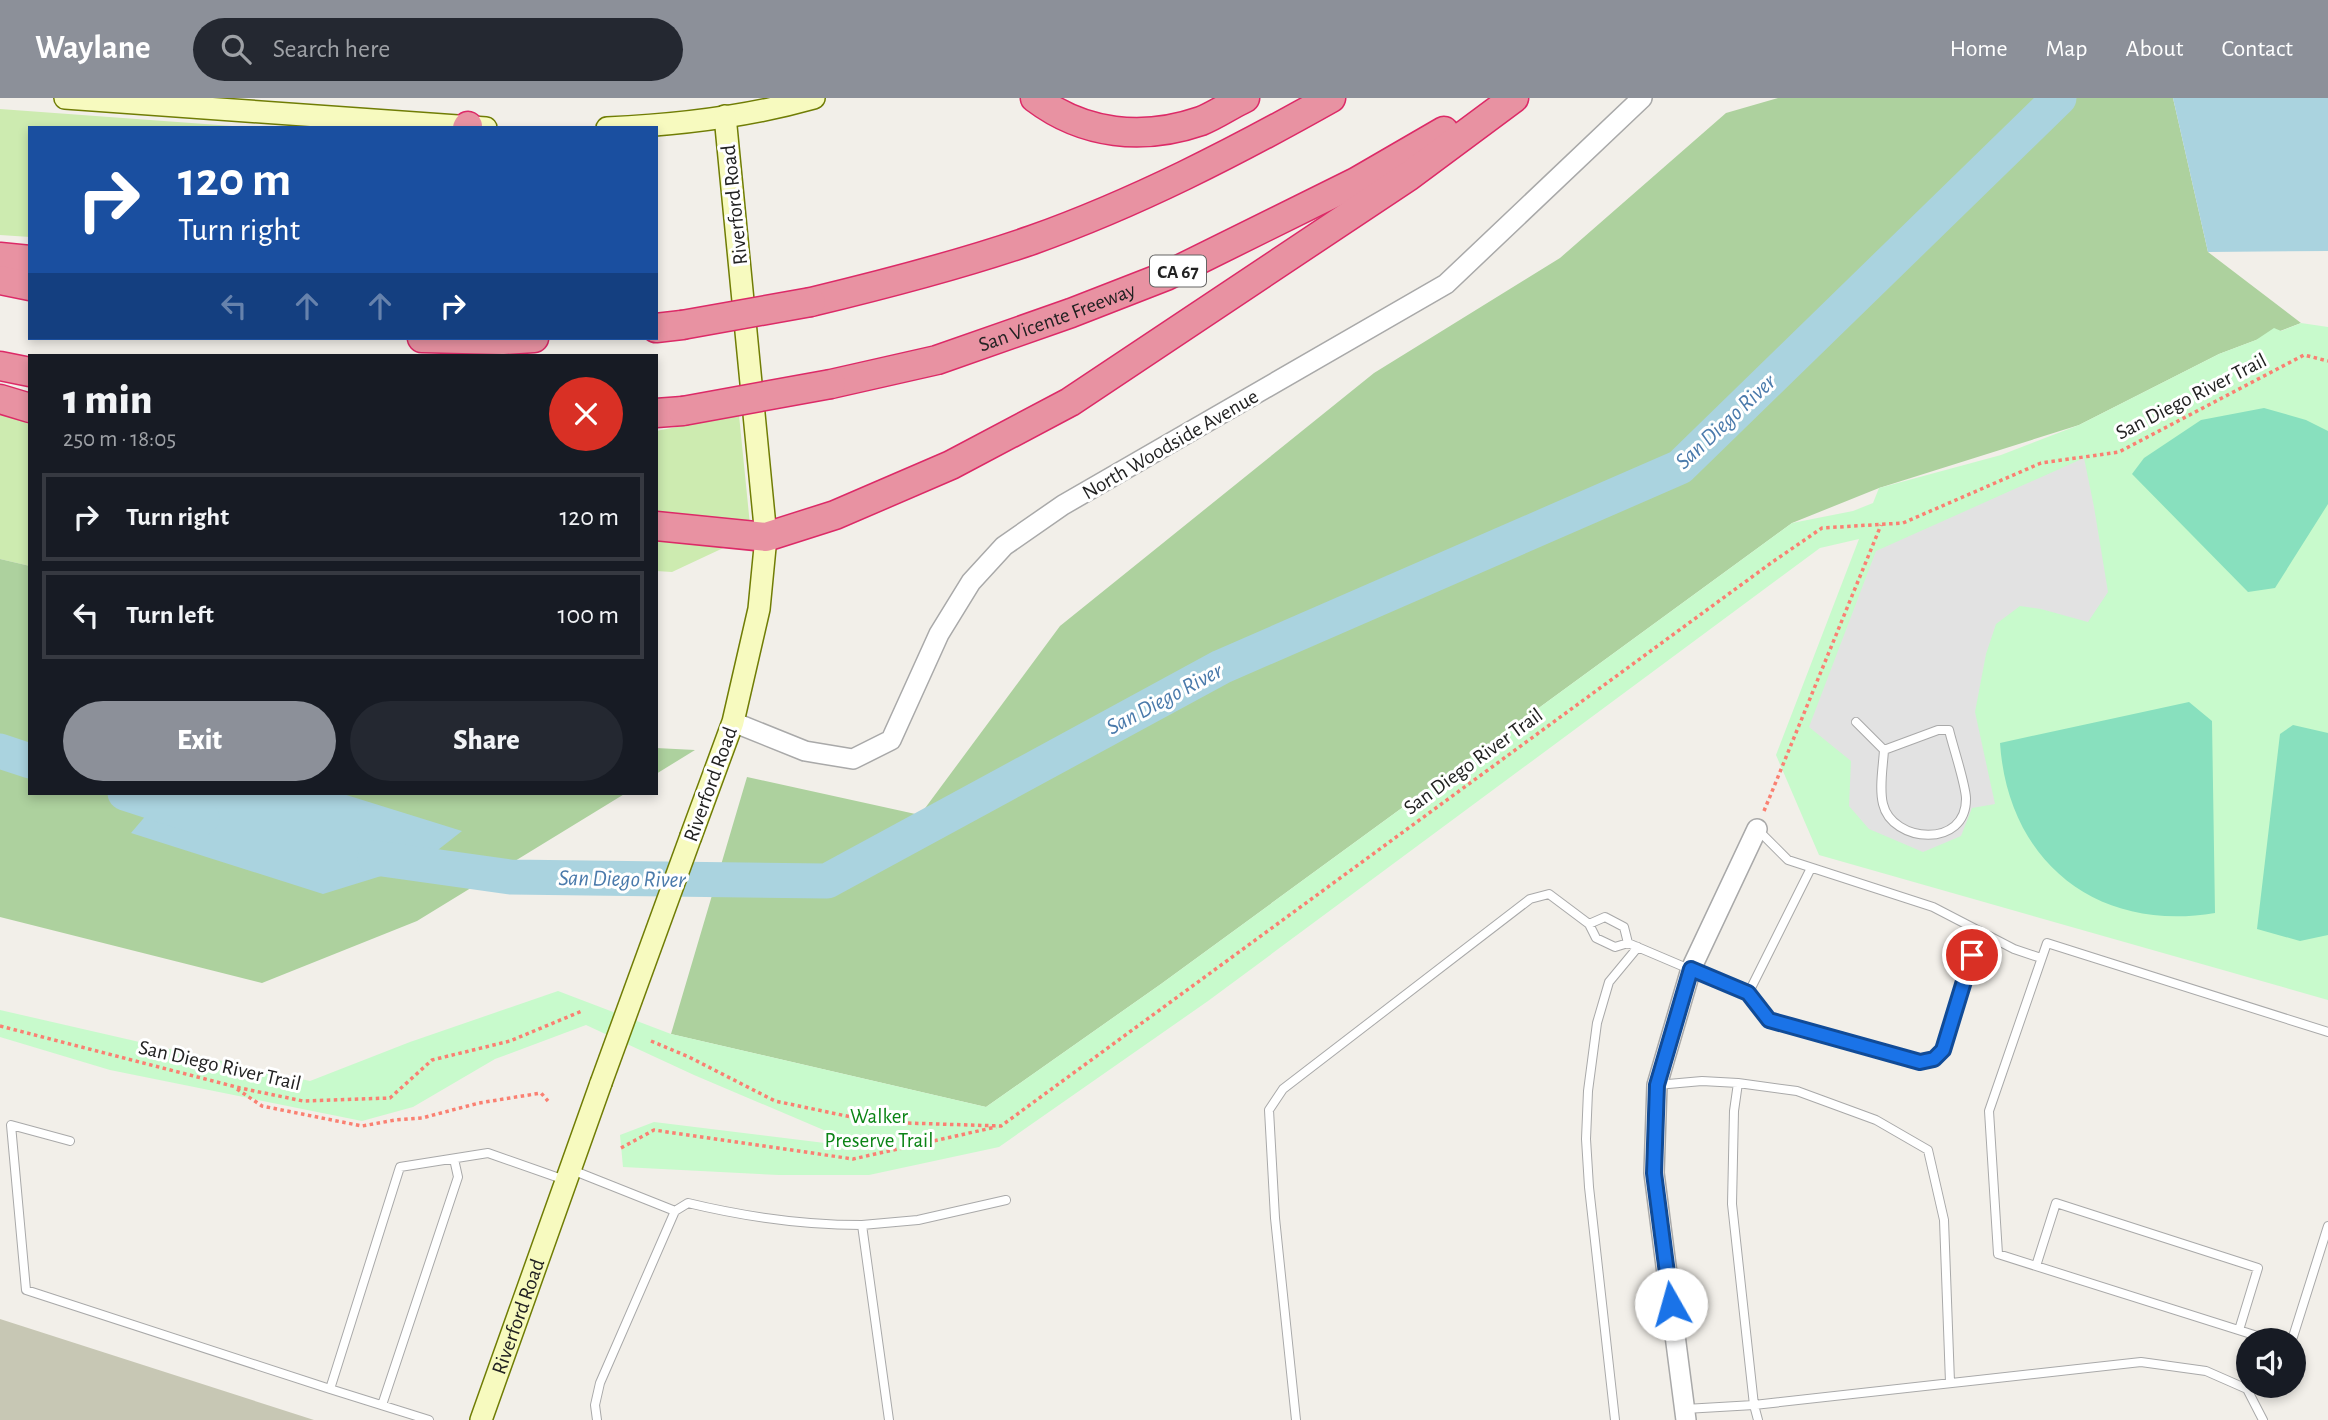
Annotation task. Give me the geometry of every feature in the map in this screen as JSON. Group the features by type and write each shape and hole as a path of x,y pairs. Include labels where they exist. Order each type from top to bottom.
{"highway":[{"path":"1035,98 1079,124 1111,132 1157,132 1202,120 1245,98"},
{"path":"1058,98 1079,124"},
{"path":"669,327 811,302 918,276 1032,240 1110,209 1242,148 1331,98"},
{"name":"San Vicente Freeway","path":"670,412 831,384 936,360 1071,313 1166,276 1356,182 1501,98"},
{"path":"658,526 766,537 835,515 951,465 1070,402 1409,176 1514,98"},
{"path":"0,257 28,260"},
{"path":"0,280 28,286"},
{"path":"0,366 28,372"},
{"path":"0,399 28,407"}],"main road":[{"path":"65,98 460,126"},
{"path":"655,126 725,116 814,98"},
{"name":"Riverford Road","path":"481,1420 567,1174 733,722 759,609 766,537 725,116"}],"street":[{"name":"North Woodside Avenue","path":"733,722 805,751 853,759 891,740 939,634 971,582 1004,547 1063,505 1446,284 1642,98"},
{"path":"1685,1415 1654,1173 1657,1085 1691,969 1757,829"}],"lane":[{"path":"1856,722 1884,750 1883,804 1888,817 1899,826 1927,836 1953,830 1962,817 1966,797 1949,730 1938,730 1884,750"},
{"path":"1757,829 1788,860 1933,907 2014,949 2041,958"},
{"path":"1748,993 1811,868"},
{"path":"1296,1420 1275,1218 1269,1110 1283,1089 1530,899 1549,894 1589,924 1596,938 1605,943 1615,947 1628,943 1748,993 1769,1020 1920,1062 1934,1059 1943,1050 1980,932"},
{"path":"1589,924 1605,917 1624,927 1628,943"},
{"path":"2236,1330 1998,1254 1989,1111 2047,943 2328,1032"},
{"path":"1615,1420 1589,1187 1586,1139 1588,1091 1597,1023 1609,982 1638,947"},
{"path":"1657,1085 1738,1083 1797,1091 1876,1120 1928,1150 1944,1220 1950,1382"},
{"path":"1738,1083 1734,1111 1732,1204 1754,1405 1758,1420"},
{"path":"70,1141 11,1125 26,1290 429,1420"},
{"path":"330,1389 400,1167 488,1153 567,1174 675,1211"},
{"path":"382,1405 458,1177 454,1159"},
{"path":"597,1420 595,1405 600,1383 675,1211 688,1203 784,1222 862,1225 918,1220 1006,1200"},
{"path":"2036,1266 2056,1203 2258,1268 2240,1328"},
{"path":"862,1225 889,1420"},
{"path":"2296,1328 2328,1226"},
{"path":"1685,1415 1950,1382 2141,1362 2206,1371 2247,1389 2263,1420"}],"path":[{"name":"San Diego River Trail","path":"1001,1126 1822,528 1903,523 2041,463 2119,452 2304,355 2328,361"},
{"path":"1757,829 1881,524"},
{"name":"San Diego River Trail","path":"0,1026 232,1086 303,1101 390,1098 432,1060 510,1041 582,1011"},
{"path":"652,1041 775,1101 875,1122 1001,1126"},
{"path":"232,1086 262,1106 362,1126 422,1118 479,1103 541,1093 548,1101"},
{"path":"621,1148 654,1130 853,1159 1001,1126"}],"shaded area":[{"path":"2084,458 2108,592 2088,622 2020,606 1996,624 1986,654 1975,712 1995,804 1972,808 1961,836 1923,852 1869,829 1849,806 1851,761 1809,727 1876,551"},
{"path":"0,1319 314,1420 0,1420"}],"green space":[{"path":"1778,98 2173,98 2208,252 2301,323 2219,354 2079,425 1879,488 1792,523 1161,984 986,1107 671,1034 747,777 920,815 1060,626 1374,373 1560,258 1726,113"},
{"path":"0,109 231,126 28,126 28,237 0,235"},
{"name":"Walker Preserve Trail","path":"2301,323 2328,327 2328,1000 1819,855 1776,755 1859,539 1820,548 1208,1001 999,1147 869,1175 779,1175 623,1167 620,1135 654,1122 833,1144 833,1134 694,1075 586,1025 495,1059 413,1107 362,1121 110,1070 0,1037 0,1010 310,1081 410,1042 558,991 671,1034 986,1107 1161,984 1792,523 1853,511 1873,503 1879,488 2001,455 2079,425 2219,354 2256,340 2274,328 2281,331"},
{"path":"0,390 28,394 28,566 0,559"},
{"path":"2264,408 2306,420 2328,431 2328,504 2275,588 2248,592 2132,474 2144,458 2201,420"},
{"path":"739,415 751,535 672,572 658,571 658,431"},
{"path":"0,559 28,566 28,795 623,795 417,921 262,983 0,917"},
{"path":"2189,702 2212,721 2215,913 2172,916 2133,912 2097,899 2066,880 2040,854 2020,823 2007,785 2000,743"},
{"path":"2293,725 2328,733 2328,935 2300,941 2257,929 2280,734"},
{"path":"658,748 695,750 658,773"}],"water":[{"path":"2173,98 2328,98 2328,251 2208,252"},
{"path":"163,795 346,795 462,831 420,864 323,894 131,833"}],"waterway":[{"name":"San Diego River","path":"375,858 510,877 827,881 1221,667 1680,467 2059,98"},
{"name":"San Diego River","path":"0,751 28,760"},
{"name":"San Diego River","path":"131,795 202,818"}],"route":[{"path":"1671,1304 1654,1173 1657,1085 1691,969 1748,993 1769,1020 1920,1062 1934,1059 1943,1050 1972,955"}]}
